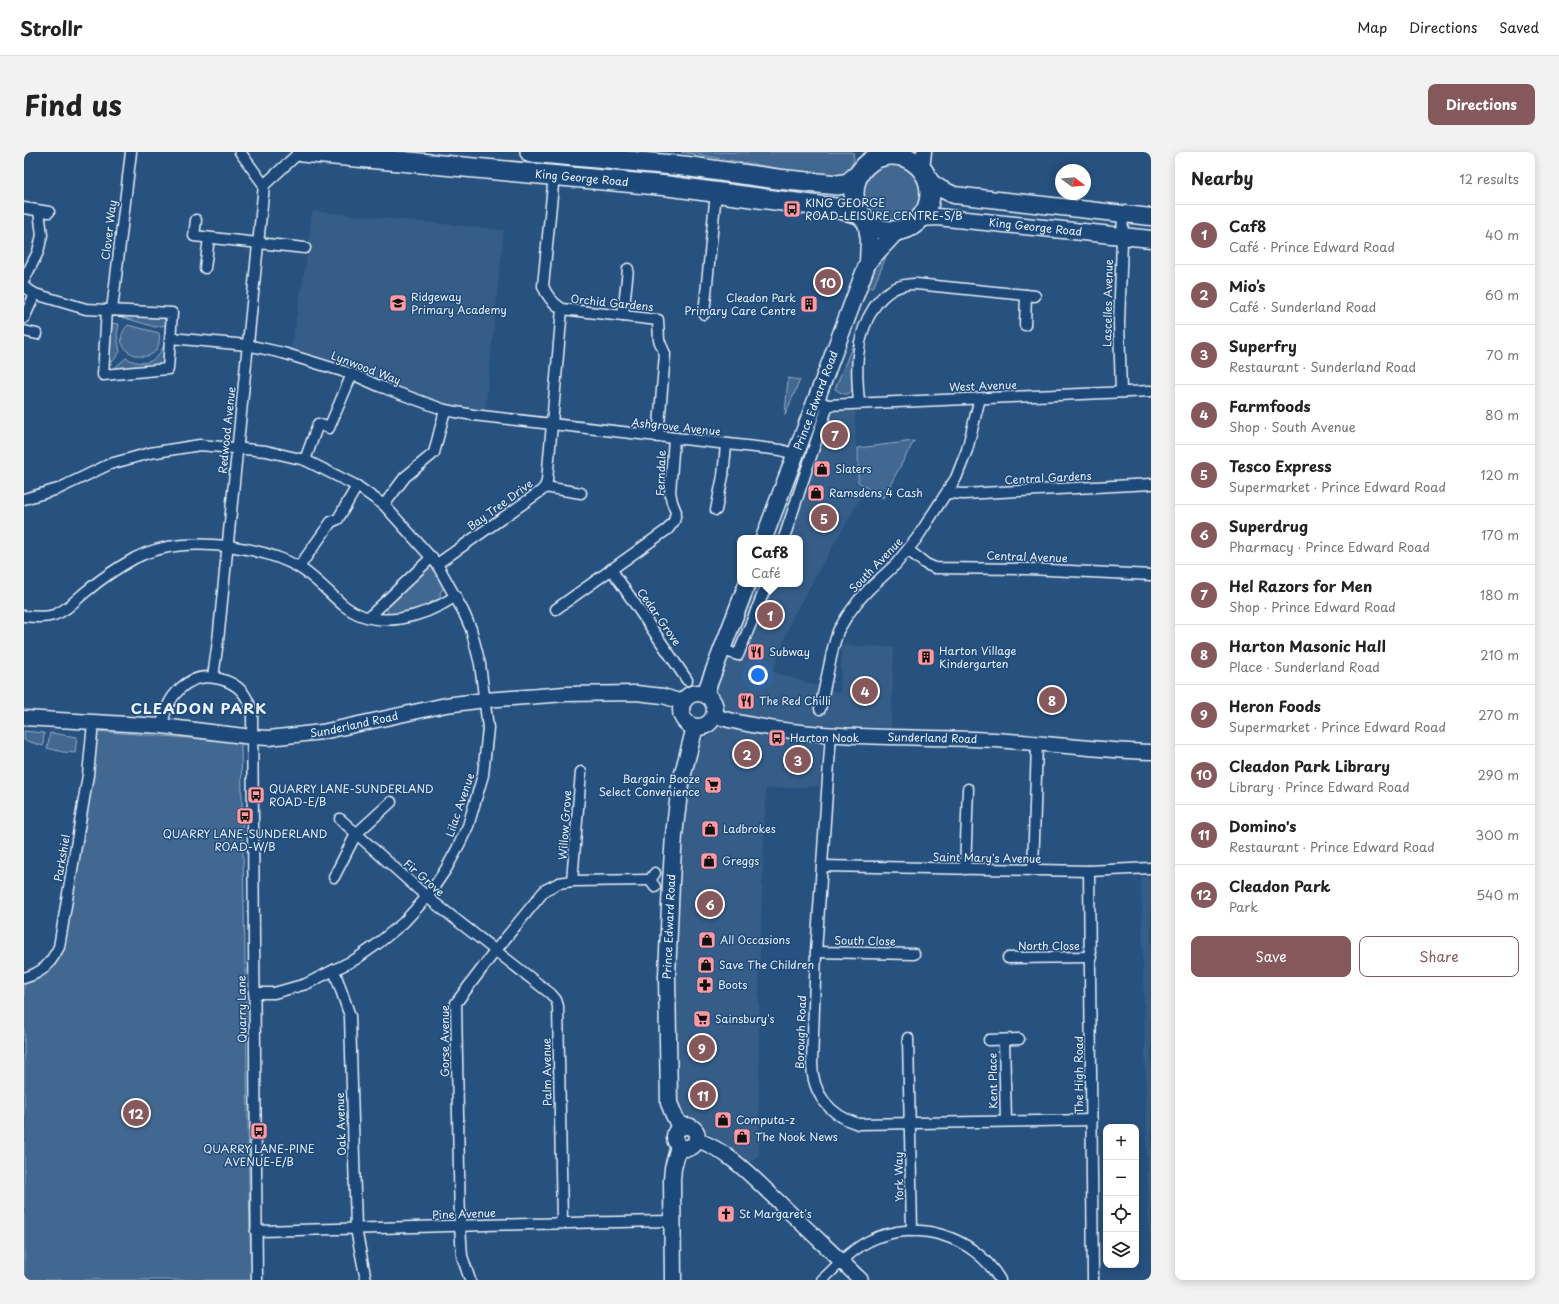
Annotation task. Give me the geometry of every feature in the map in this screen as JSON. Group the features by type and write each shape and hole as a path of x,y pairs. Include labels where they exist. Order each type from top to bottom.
{"highway":[{"name":"King George Road","path":"301,152 554,175 716,192 835,208 863,218"},
{"name":"King George Road","path":"530,152 684,166 777,179 838,185 848,183 862,164"},
{"path":"892,153 905,157 925,167 930,193 928,206 921,218 906,228 897,230 881,229 863,218 856,206 854,196 854,186 862,164 892,153"},
{"path":"578,178 580,157"}],"main road":[{"name":"King George Road","path":"925,167 941,189 954,195 1151,217"},
{"name":"King George Road","path":"921,218 936,217 1151,239"},
{"name":"Prince Edward Road","path":"765,535 796,455 822,403 868,262 869,240 863,218"},
{"name":"Prince Edward Road","path":"868,262 897,230"},
{"path":"706,694 746,587"},
{"path":"696,692 706,694 713,701 715,706 714,716 707,725 695,727 686,723 683,719 681,709 682,702 691,693 696,692"},
{"name":"Prince Edward Road","path":"680,1127 669,1102 667,976 674,835 680,785 695,727"},
{"path":"687,1125 693,1128 697,1134 695,1144 689,1148 682,1148 677,1143 674,1136 680,1127 687,1125"},
{"path":"674,1280 673,1168 679,1146"}],"street":[{"name":"Clover Way","path":"110,310 131,152"},
{"path":"240,152 264,185 301,152"},
{"name":"Orchid Gardens","path":"554,175 542,286 552,302 562,309 658,320 659,340 665,354 658,437"},
{"name":"Redwood Avenue","path":"213,677 264,185"},
{"path":"704,314 716,192"},
{"path":"24,208 44,212 42,235 38,252 24,280"},
{"name":"Lascelles Avenue","path":"1121,392 1119,323 1123,214"},
{"path":"196,220 194,236 305,248"},
{"path":"205,268 209,238"},
{"path":"623,316 628,269"},
{"path":"859,403 858,359 861,340 877,302 890,290 907,284 916,284 1030,295 1025,325"},
{"path":"24,287 35,294 86,309 110,310 172,313 168,369 103,375 110,310"},
{"path":"24,318 35,294"},
{"name":"Bay Tree Drive","path":"369,618 434,560 521,506 545,487 547,481 562,309"},
{"path":"24,331 37,334"},
{"name":"Lynwood Way","path":"170,338 247,345 283,353 352,374 379,386 445,410 473,415 552,424"},
{"path":"305,460 318,424 329,428 352,374"},
{"name":"West Avenue","path":"822,403 859,403 1151,391"},
{"name":"South Avenue","path":"820,709 833,648 841,626 858,601 896,564 908,550 947,493 956,478 967,450 980,398"},
{"path":"785,535 822,403"},
{"path":"384,505 405,477 434,453 445,410"},
{"name":"Ashgrove Avenue","path":"552,424 726,445 781,450 796,455"},
{"name":"Ferndale","path":"611,569 668,529 674,521 676,512 670,492 674,439"},
{"name":"Lilac Avenue","path":"24,499 58,490 110,464 150,452 200,445 266,451 305,460 357,486 384,505 434,560 456,596 471,630 480,664 488,728 483,775 476,802 468,826 456,851 427,897 403,923 376,945 356,959 306,984 274,993 254,993"},
{"path":"716,510 723,476 726,445"},
{"name":"Central Gardens","path":"947,493 964,494 1151,484"},
{"path":"299,567 331,522 338,518 357,486"},
{"path":"545,487 581,493"},
{"path":"771,520 788,526"},
{"path":"24,616 38,618 54,615 71,606 87,590 112,572 137,557 165,548 185,544 227,546 269,555 299,567 352,611 378,620 407,618 430,610 456,596"},
{"name":"Central Avenue","path":"908,550 926,564 935,568 1029,569 1151,575"},
{"path":"556,609 611,569"},
{"name":"Cedar Grove","path":"611,569 687,680"},
{"path":"723,650 738,655 766,587"},
{"path":"162,726 164,714 170,701 182,686 200,678 213,677"},
{"name":"Quarry Lane","path":"213,677 234,684 242,692 249,701 253,724 256,1231 258,1280"},
{"name":"Sunderland Road","path":"24,718 162,726 252,738 315,734 446,705 485,700 565,694 636,693 663,696 682,702"},
{"name":"Sunderland Road","path":"714,716 754,726 794,732 974,739 1151,752"},
{"name":"Parkshiel","path":"24,978 37,974 52,961 59,947 88,775 92,723"},
{"name":"Borough Road","path":"831,734 816,952 812,1071 813,1080 820,1096 836,1114 854,1123 1092,1120"},
{"path":"1033,870 1037,743"},
{"name":"Willow Grove","path":"572,881 581,772"},
{"path":"965,870 968,789"},
{"path":"334,877 356,834 391,802"},
{"name":"Fir Grove","path":"340,819 427,897 496,950"},
{"name":"Saint Mary's Avenue","path":"822,866 965,870 1089,871 1151,868"},
{"name":"The High Road","path":"1089,871 1093,1280"},
{"name":"Gorse Avenue","path":"470,1280 462,1256 460,1226 455,1008 458,998 545,890 559,883 572,881 653,880"},
{"name":"Palm Avenue","path":"496,950 551,994 556,1000 558,1006 562,1222"},
{"name":"South Close","path":"816,952 914,954"},
{"name":"North Close","path":"1008,958 1091,957"},
{"name":"Oak Avenue","path":"334,970 350,1016 356,1229 366,1280"},
{"name":"York Way","path":"908,1038 912,1231"},
{"name":"Kent Place","path":"989,1040 1018,1039"},
{"name":"Kent Place","path":"1004,1040 1006,1121"},
{"path":"697,1140 719,1150 750,1176 861,1280"},
{"name":"Pine Avenue","path":"256,1231 562,1222 673,1221"},
{"path":"822,1280 859,1247 879,1237 912,1231 940,1234 966,1246 983,1259 1000,1280"}],"shaded area":[{"path":"681,152 853,152 854,160 844,175 823,176"},
{"path":"886,164 898,164 913,172 921,187 921,199 913,214 898,222 886,222 871,214 863,199 863,187 871,172"},
{"name":"Ridgeway Primary Academy","path":"312,211 504,230 485,412 461,408 432,400 342,363 291,349 307,256"},
{"path":"883,253 886,257 873,288 867,286"},
{"path":"115,315 164,317 166,325 155,327"},
{"path":"110,323 119,324 117,335 120,352 106,370"},
{"path":"128,325 159,333 158,346 153,353 145,356 136,355 128,351 122,344 122,335"},
{"path":"856,337 853,356 854,379 851,391 848,394 835,389"},
{"path":"165,342 166,367 111,371 126,358 139,363 150,361 159,354"},
{"path":"788,378 800,380 785,415"},
{"path":"855,407 857,484 865,490 792,618 773,672 840,693 842,645 894,647 891,728 823,725 819,786 766,789 759,973 759,1152 758,1156 750,1162 746,1162 689,1118 676,1100 673,1049 679,840 692,760 700,743 715,730 721,707 717,701 715,688 747,597 753,587 803,587 803,535 772,535 818,408"},
{"path":"914,441 883,498 858,482 858,448"},
{"path":"432,562 445,586 440,593 441,601 428,608 387,617 388,611 385,606"},
{"path":"24,731 44,733 43,746 24,740"},
{"name":"CLEADON PARK","path":"96,731 241,742 252,1280 24,1280 24,981 64,946 93,775"},
{"path":"50,733 77,737 75,753 47,748"},
{"path":"1141,877 1151,877 1151,1250 1149,1229"}],"place":[{"name":"KING GEORGE ROAD-LEISURE CENTRE-S/B","path":"792,209"},
{"name":"Cleadon Park Library","path":"828,282"},
{"name":"Ridgeway Primary Academy","path":"398,303"},
{"name":"Cleadon Park Primary Care Centre","path":"809,304"},
{"name":"Hel Razors for Men","path":"835,435"},
{"name":"Slaters","path":"822,469"},
{"name":"Ramsdens 4 Cash","path":"816,493"},
{"name":"Tesco Express","path":"824,518"},
{"name":"Caf8","path":"770,615"},
{"name":"Subway","path":"756,652"},
{"name":"Harton Village Kindergarten","path":"926,657"},
{"name":"Farmfoods","path":"865,691"},
{"name":"Harton Masonic Hall","path":"1052,700"},
{"name":"The Red Chilli","path":"746,701"},
{"name":"Harton Nook","path":"777,738"},
{"name":"Mio’s","path":"747,754"},
{"name":"Superfry","path":"798,760"},
{"name":"Bargain Booze Select Convenience","path":"713,785"},
{"name":"QUARRY LANE-SUNDERLAND ROAD-E/B","path":"256,795"},
{"name":"QUARRY LANE-SUNDERLAND ROAD-W/B","path":"245,816"},
{"name":"Ladbrokes","path":"710,829"},
{"name":"Greggs","path":"709,861"},
{"name":"Superdrug","path":"710,904"},
{"name":"All Occasions","path":"707,940"},
{"name":"Save The Children","path":"706,965"},
{"name":"Boots","path":"705,985"},
{"name":"Sainsbury's","path":"702,1019"},
{"name":"Heron Foods","path":"702,1048"},
{"name":"Domino's","path":"703,1095"},
{"name":"Cleadon Park","path":"136,1113"},
{"name":"Computa-z","path":"723,1120"},
{"name":"QUARRY LANE-PINE AVENUE-E/B","path":"259,1131"},
{"name":"The Nook News","path":"742,1137"},
{"name":"St Margaret's","path":"726,1214"}],"district":[{"name":"CLEADON PARK","path":"199,709"}]}
